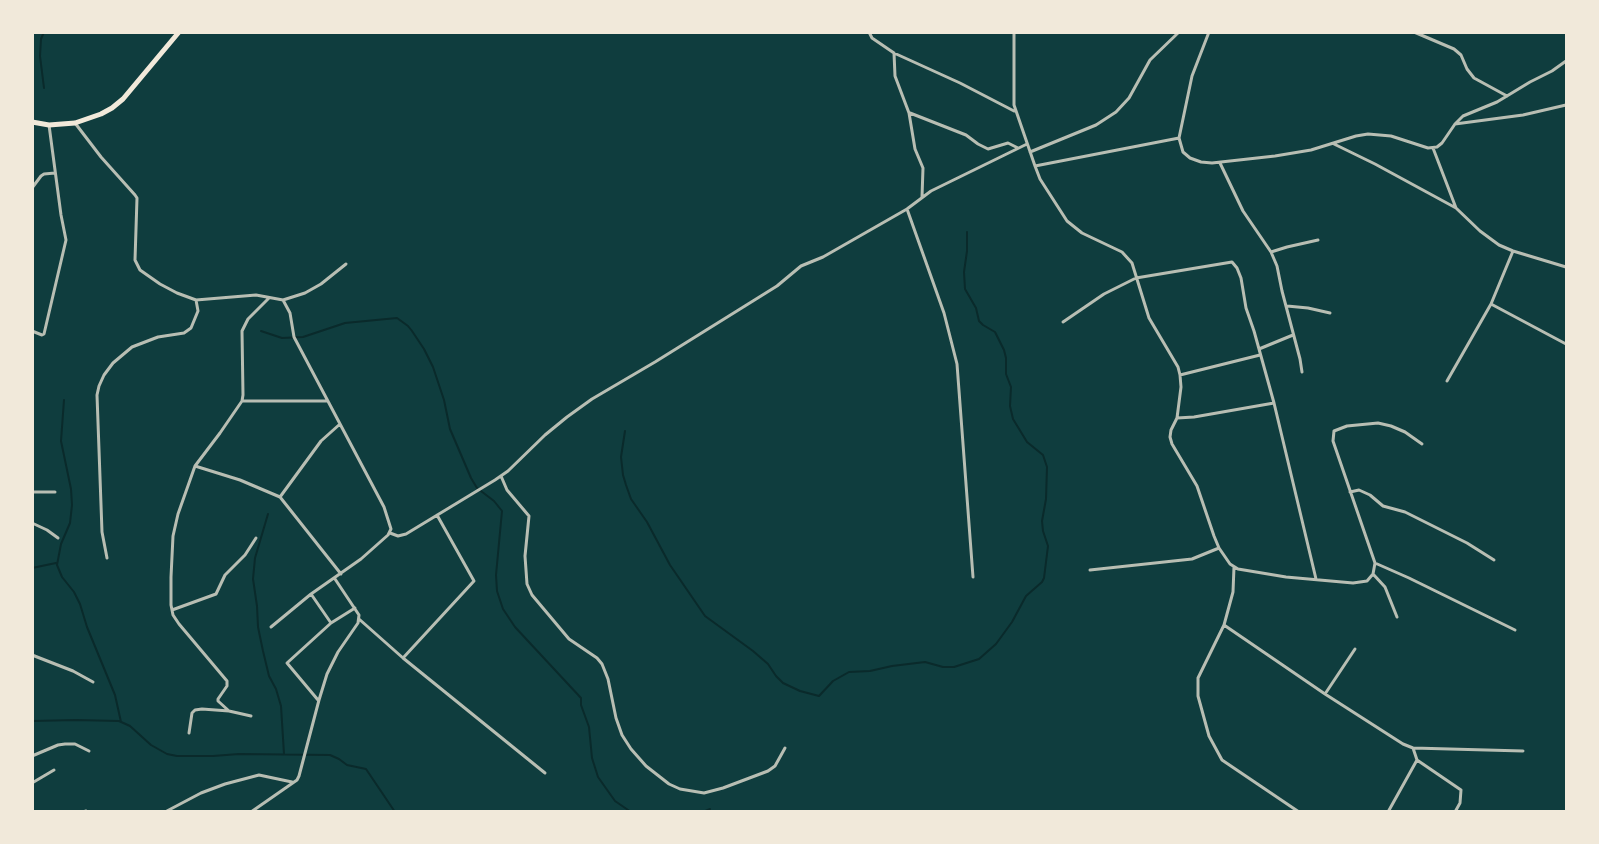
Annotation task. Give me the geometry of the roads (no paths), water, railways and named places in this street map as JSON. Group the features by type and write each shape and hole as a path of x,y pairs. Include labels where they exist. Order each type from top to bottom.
{"main road":[{"path":"32,122 49,125 75,123 112,108 123,99 179,32"}],"street":[{"path":"869,32 872,38 894,53 1015,111"},
{"path":"1014,32 1015,111 1034,166 1040,179 1067,221 1082,233 1122,252 1132,263 1149,318 1178,367 1180,375 1181,387 1177,418 1170,437 1172,444 1198,486 1208,522 1219,548 1234,567 1274,576 1353,583 1367,581 1373,574 1374,563 1333,441 1334,431 1347,426 1378,423 1405,432 1422,444"},
{"path":"1030,152 1096,126 1112,115 1129,98 1150,60 1179,32"},
{"path":"1209,32 1192,76 1179,138 1183,152 1190,158 1201,162 1220,163 1311,150 1356,136 1380,134 1433,148 1442,143 1463,116 1507,96 1566,61"},
{"path":"1414,32 1454,50 1461,55 1466,69 1474,78 1507,96"},
{"path":"894,53 895,76 909,113 915,149 924,172 922,197"},
{"path":"1455,124 1523,115 1566,105"},
{"path":"909,113 966,135 988,149 1008,143 1019,148"},
{"path":"75,123 101,157 136,194 134,255 137,265 140,270 177,293 196,300 256,295 283,300 305,293 321,284 346,264"},
{"path":"32,331 44,334 66,240 49,125"},
{"path":"1034,166 1179,138"},
{"path":"390,533 398,536 406,534 501,476 545,435 592,399 777,286 801,266 823,257 907,209 940,186 1027,144"},
{"path":"1334,144 1376,164 1456,208 1490,239 1513,251 1566,267"},
{"path":"1433,148 1456,208"},
{"path":"1220,163 1243,211 1271,252 1277,266 1302,372"},
{"path":"32,188 44,174 56,173"},
{"path":"907,209 944,313 957,364 973,577"},
{"path":"1271,252 1318,240"},
{"path":"1447,381 1492,304 1513,251"},
{"path":"1064,322 1104,294 1136,278 1232,262 1241,278 1245,304 1274,404 1316,580"},
{"path":"229,711 218,702 227,686 227,681 178,624 172,610 173,536 181,504 195,466 242,401 242,331 248,318 269,298"},
{"path":"107,558 102,532 97,395 99,386 113,363 132,347 158,337 184,333 191,328 198,311 196,300"},
{"path":"271,626 311,594 372,550 390,533 390,525 384,507 294,336 290,313 283,300"},
{"path":"1492,304 1566,344"},
{"path":"1287,306 1330,313"},
{"path":"1259,349 1294,335"},
{"path":"1180,375 1260,355"},
{"path":"242,401 327,400"},
{"path":"1177,418 1274,404"},
{"path":"280,497 321,441 340,424"},
{"path":"195,466 240,480 280,497 341,574"},
{"path":"501,476 507,490 529,516 525,556 527,584 532,596 569,639 597,658 602,664 608,679 616,718 622,735 630,749 646,766 669,784 680,789 704,792 723,788 768,771 775,766 785,748"},
{"path":"1350,492 1359,490 1370,494 1383,506 1405,512 1467,543 1494,560"},
{"path":"32,492 55,492"},
{"path":"403,658 474,581 437,515"},
{"path":"32,523 58,538"},
{"path":"172,610 216,594 225,575 245,555 256,538"},
{"path":"1090,570 1192,560 1219,548"},
{"path":"1374,563 1515,630"},
{"path":"1234,567 1233,592 1224,625 1198,678 1198,696 1209,736 1222,760 1299,812"},
{"path":"1373,574 1385,587 1397,617"},
{"path":"251,812 297,780 319,700 332,663 358,623 359,615 335,578"},
{"path":"311,594 330,623"},
{"path":"319,700 287,663 330,623 355,608"},
{"path":"359,619 403,658 544,773"},
{"path":"1224,625 1325,694 1403,744 1413,748 1523,751"},
{"path":"1325,694 1355,649"},
{"path":"32,655 73,671 93,682"},
{"path":"189,733 192,713 195,710 229,711 251,716"},
{"path":"32,756 65,744 75,744 89,751"},
{"path":"1413,748 1417,760 1461,790 1460,803 1455,812"},
{"path":"1388,812 1417,760"},
{"path":"32,783 54,770"},
{"path":"165,812 201,793 259,775 293,782"}],"waterway":[{"path":"44,32 41,39 40,56 44,88"},
{"path":"625,431 621,457 626,485 631,499 647,522 670,565 705,616 753,651 768,664 783,683 800,691 819,696 833,681 849,672 870,671 925,662 943,667 954,667 979,659 996,644 1012,622 1026,596 1044,578 1048,546 1042,521 1046,499 1047,467 1043,455 1027,442 1013,419 1010,406 1011,387 1006,374 1004,350 995,332 979,321 976,308 965,289 964,272 967,232"},
{"path":"261,331 282,338 303,337 345,323 397,318 412,331 433,367 444,400 450,429 471,478 477,488 494,501 502,511 496,575 497,591 503,609 515,627 581,698 581,705 589,727 592,758 598,777 615,801 631,812"},
{"path":"64,400 61,441 71,489 72,505 70,523 61,544 57,565 62,577 74,592 80,604 87,627 115,695 121,722"},
{"path":"268,514 255,558 253,579 258,627 263,651 269,676 276,689 281,706 284,754"},
{"path":"32,568 56,563"},
{"path":"32,721 119,721 130,726 151,745 167,754 177,756 239,754 330,755 347,765 366,769 395,812"},
{"path":"703,812 710,809"}]}
